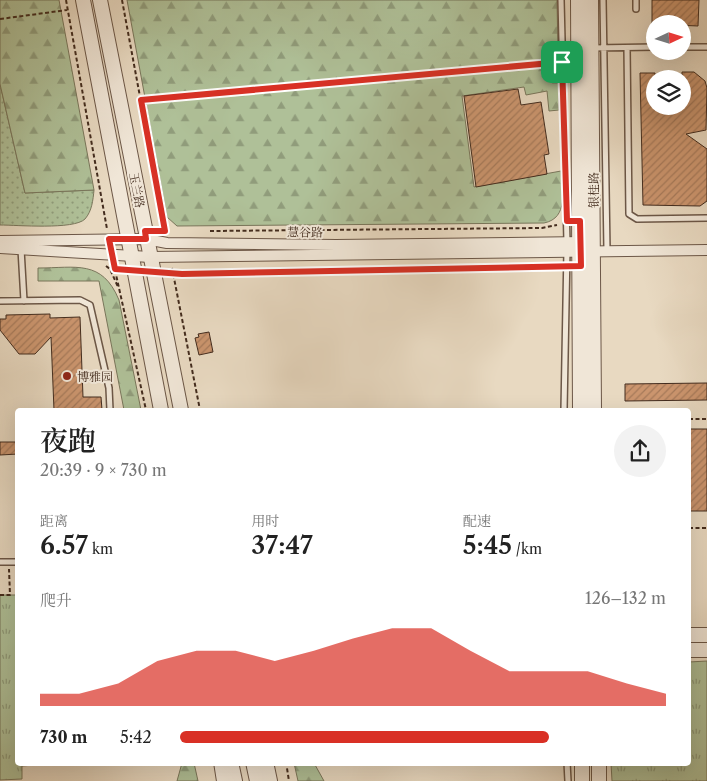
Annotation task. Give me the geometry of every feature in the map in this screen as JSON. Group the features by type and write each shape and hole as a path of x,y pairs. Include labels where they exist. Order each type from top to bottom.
{"street":[{"name":"玉兰路","path":"83,0 161,408"},
{"name":"玉兰路","path":"100,0 181,408"},
{"name":"银桂路","path":"578,0 584,247 594,408"},
{"name":"银桂路","path":"580,408 584,247 598,48 591,0"},
{"name":"慧谷路","path":"0,240 127,239 146,235 167,243 707,250"},
{"name":"慧谷路","path":"0,248 21,248 36,252 112,255 132,264 150,257 584,247"},
{"path":"691,635 707,635"},
{"path":"691,650 707,650"},
{"path":"222,766 224,781"},
{"path":"232,766 235,781"},
{"path":"254,766 257,781"},
{"path":"267,766 270,781"},
{"path":"582,766 582,781"},
{"path":"599,766 600,781"}],"lane":[{"path":"561,0 567,221 584,247 566,266 564,408"},
{"path":"603,0 598,48 646,47"},
{"path":"636,0 636,9"},
{"path":"691,47 707,47"},
{"path":"627,48 629,214 637,219 707,218"},
{"path":"21,248 24,300"},
{"path":"0,301 80,300 90,305 109,388 110,408"},
{"path":"0,562 15,562"},
{"path":"567,766 568,781"}],"path":[{"path":"66,0 107,231 101,231"},
{"path":"122,0 167,243"},
{"path":"0,19 67,10"},
{"path":"141,100 562,62"},
{"path":"209,231 552,228 567,221"},
{"path":"146,235 172,231"},
{"path":"112,255 146,408"},
{"path":"170,257 200,408"},
{"path":"110,269 132,264"},
{"path":"105,265 110,269 122,300"},
{"path":"153,272 566,266"},
{"path":"691,419 707,419"},
{"path":"691,528 707,528"},
{"path":"0,595 10,595 9,562"},
{"path":"287,766 289,781"}],"green space":[{"path":"0,0 59,0 94,190 25,193 0,84"},
{"path":"127,0 557,0 559,110 549,111 547,91 526,95 524,87 462,96 474,187 561,171 563,194 561,209 552,220 544,223 177,226 167,217"},
{"path":"0,84 25,193 94,190 91,209 85,219 69,225 58,226 0,225"},
{"path":"76,267 96,272 105,278 119,300 141,408 124,408 99,281 38,281 38,268"},
{"path":"0,595 15,595 15,766 22,766 22,779 0,780"},
{"path":"707,661 707,781 612,781 611,766 691,766 691,662"},
{"path":"181,766 195,766 198,781 177,781"},
{"path":"295,766 316,766 324,781 298,781"}],"building":[{"path":"652,0 699,0 698,26 691,26 691,15 652,15"},
{"path":"691,72 694,72 705,81 707,88 706,130 686,134 707,149 707,201 700,206 643,205 640,73 646,73 646,115 691,115"},
{"path":"518,89 521,105 541,102 549,154 544,155 547,174 476,187 464,96"},
{"name":"博雅园","path":"50,314 50,318 80,317 83,397 101,397 102,408 54,408 51,337 35,354 19,354 0,330 0,319 6,319 6,315"},
{"path":"209,332 213,352 199,355 195,338 199,337 198,334"},
{"path":"707,383 707,400 625,401 625,384"},
{"path":"691,429 707,429 707,511 691,511"},
{"path":"0,442 15,442 15,454 0,455"}],"place":[{"name":"博雅园","path":"67,376"}],"route":[{"path":"562,62 567,221 580,221 581,266 182,274 115,269 109,239 146,239 145,231 165,231 141,100 562,62"}]}
